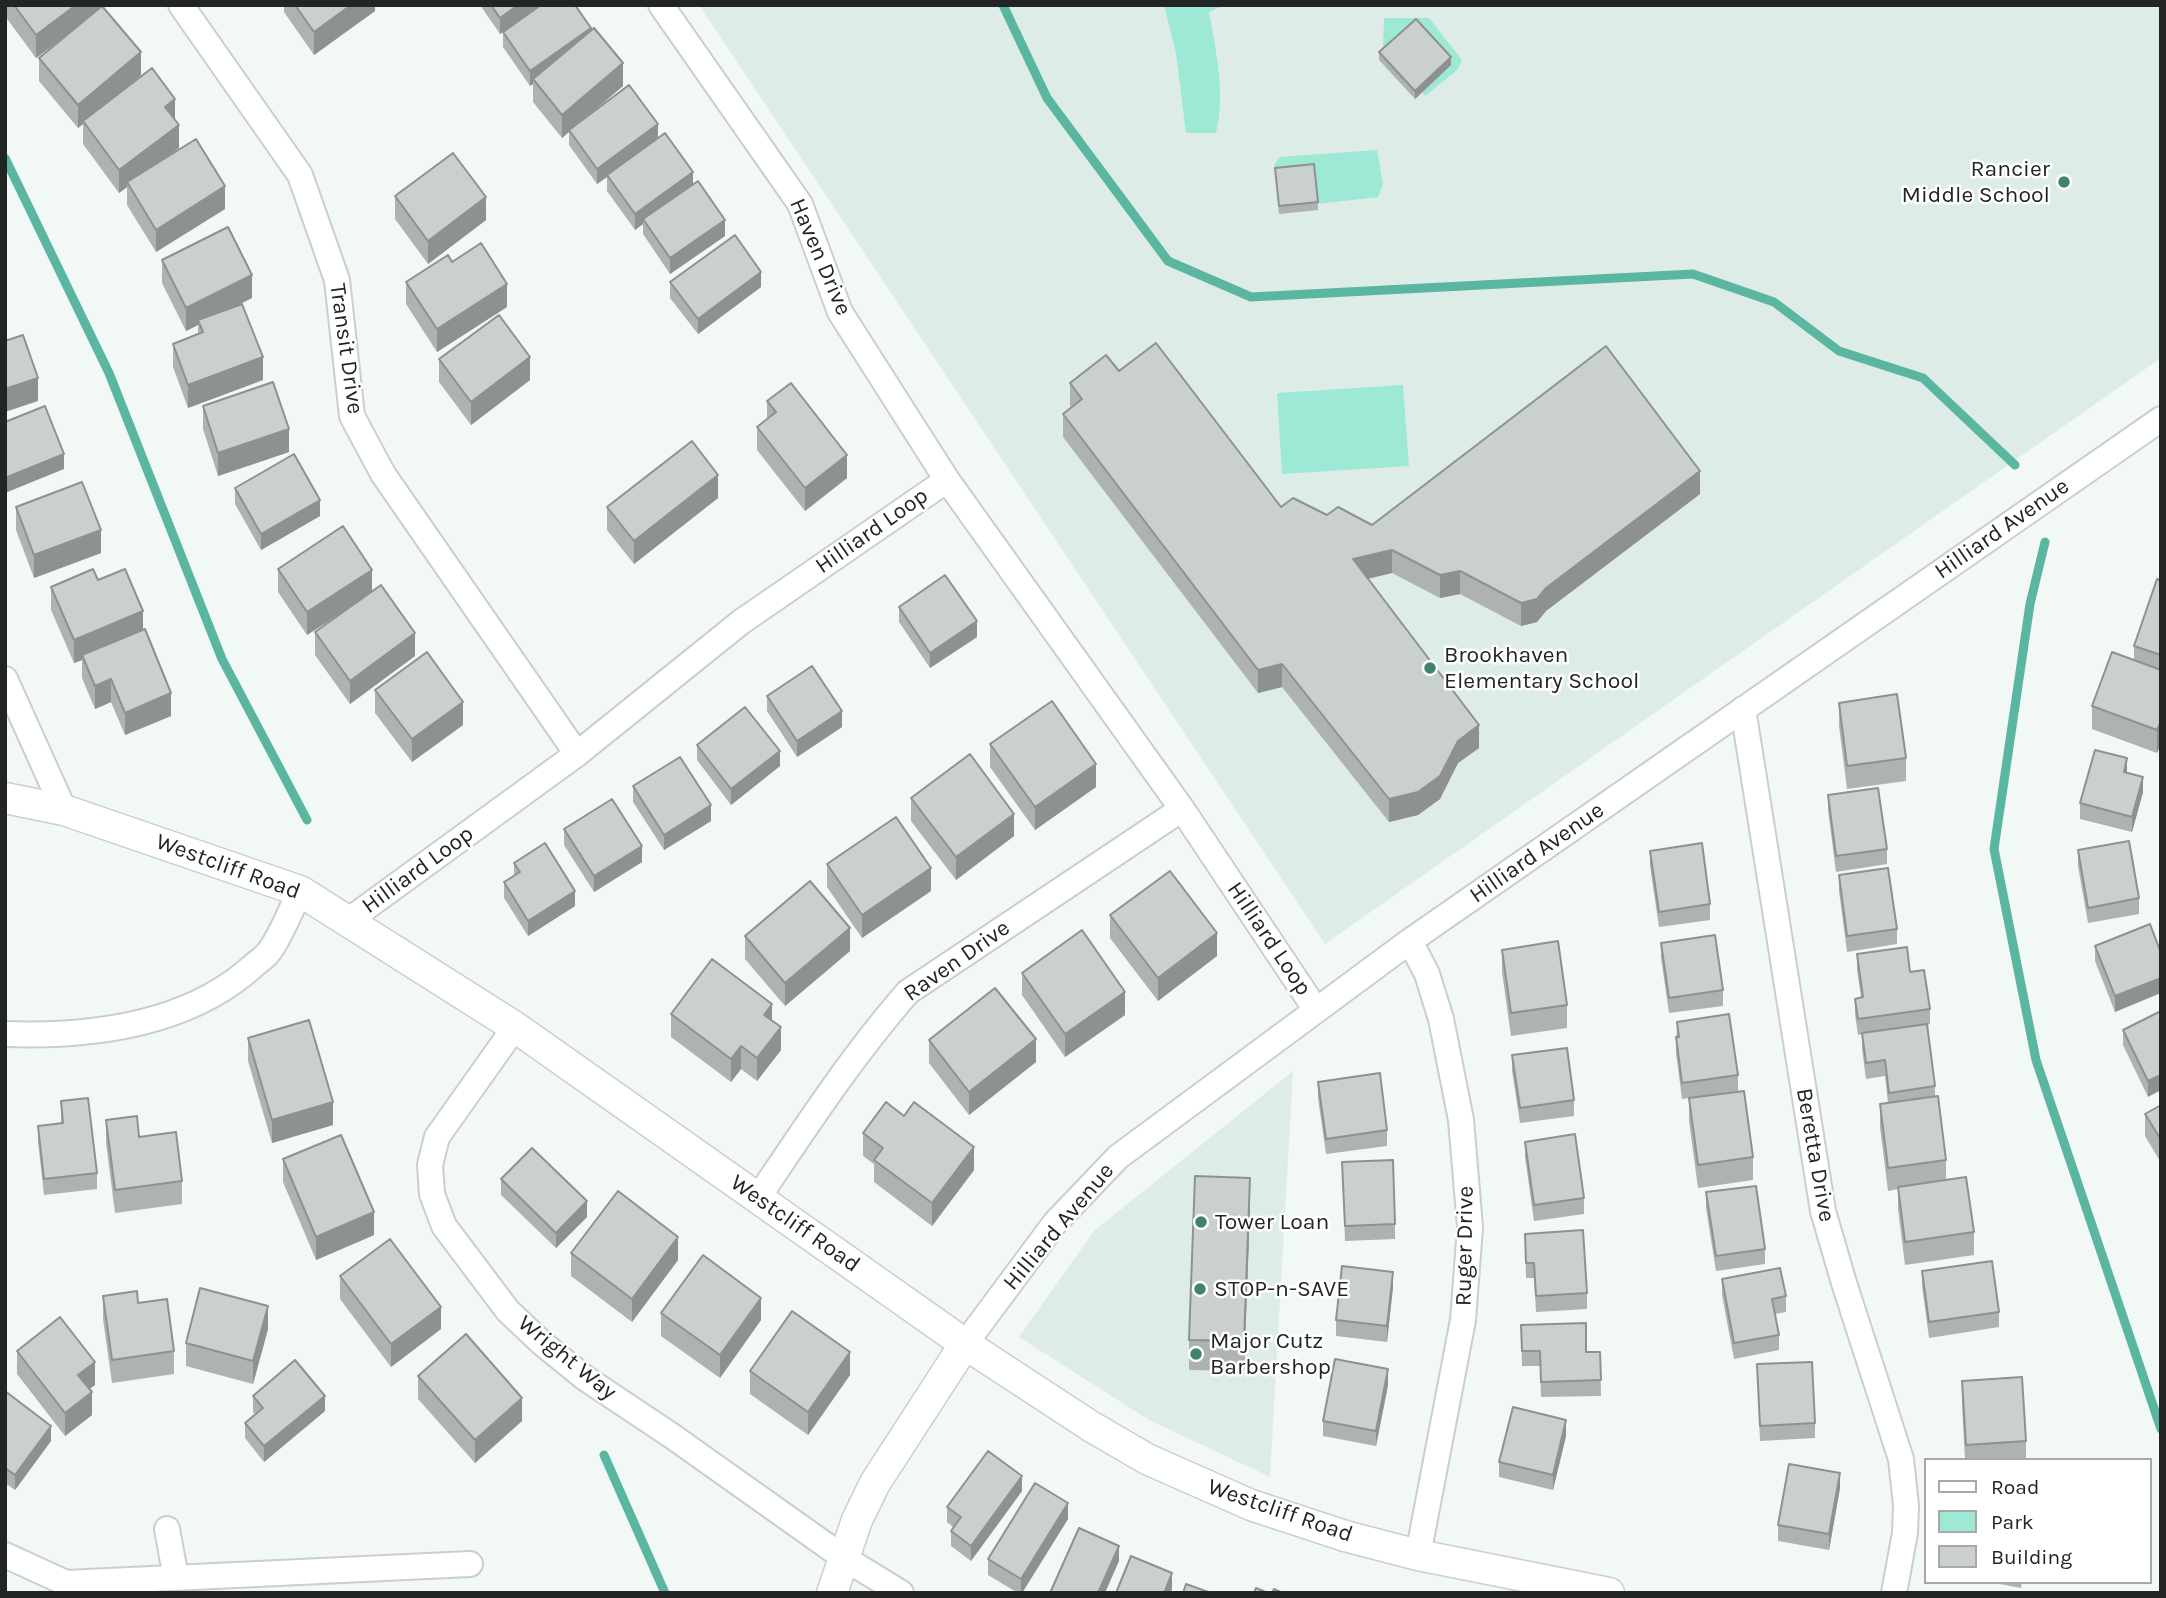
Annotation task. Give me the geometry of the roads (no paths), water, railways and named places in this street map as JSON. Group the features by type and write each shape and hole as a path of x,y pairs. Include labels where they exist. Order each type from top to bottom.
{"street":[{"name":"Transit Drive","path":"181,5 300,175 337,280 352,416 364,439 383,474 577,754"},
{"name":"Haven Drive","path":"661,5 800,204 840,312 947,480"},
{"name":"Hilliard Avenue","path":"965,1345 1055,1223 1118,1157 1410,941 2161,419"},
{"name":"Hilliard Loop","path":"349,920 577,754 741,622 947,480 1182,809 1316,1010"},
{"path":"5,679 64,810"},
{"name":"Beretta Drive","path":"1743,709 1823,1211 1901,1459 1906,1505 1905,1533 1894,1593"},
{"name":"Westcliff Road","path":"5,798 64,810 300,891 515,1027 965,1345 1092,1427 1157,1464 1251,1505 1345,1536 1419,1555 1609,1593"},
{"name":"Raven Drive","path":"758,1198 851,1063 908,992 1182,809"},
{"path":"5,1034 34,1035 115,1029 191,1006 231,986 268,952 300,891"},
{"name":"Ruger Drive","path":"1410,941 1427,974 1444,1031 1461,1120 1470,1227 1463,1320 1419,1555"},
{"name":"Wright Way","path":"515,1027 437,1137 430,1165 432,1194 443,1226 508,1311 585,1378 844,1558 901,1593"},
{"path":"832,1593 857,1520 875,1483 965,1345"},
{"path":"167,1529 176,1578"},
{"path":"5,1555 66,1583 470,1564"}],"waterway":[{"path":"1003,5 1047,98 1168,261 1251,297 1693,274 1774,302 1839,351 1923,378 2015,465"},
{"path":"5,158 109,373 222,659 307,820"},
{"path":"2045,542 2030,604 1994,849 2036,1060 2161,1429"},
{"path":"604,1455 665,1593"}],"place":[{"name":"Rancier Middle School","path":"2064,182"},
{"name":"Brookhaven Elementary School","path":"1430,668"},
{"name":"Tower Loan","path":"1201,1222"},
{"name":"STOP-n-SAVE","path":"1200,1289"},
{"name":"Major Cutz Barbershop","path":"1196,1354"}]}
